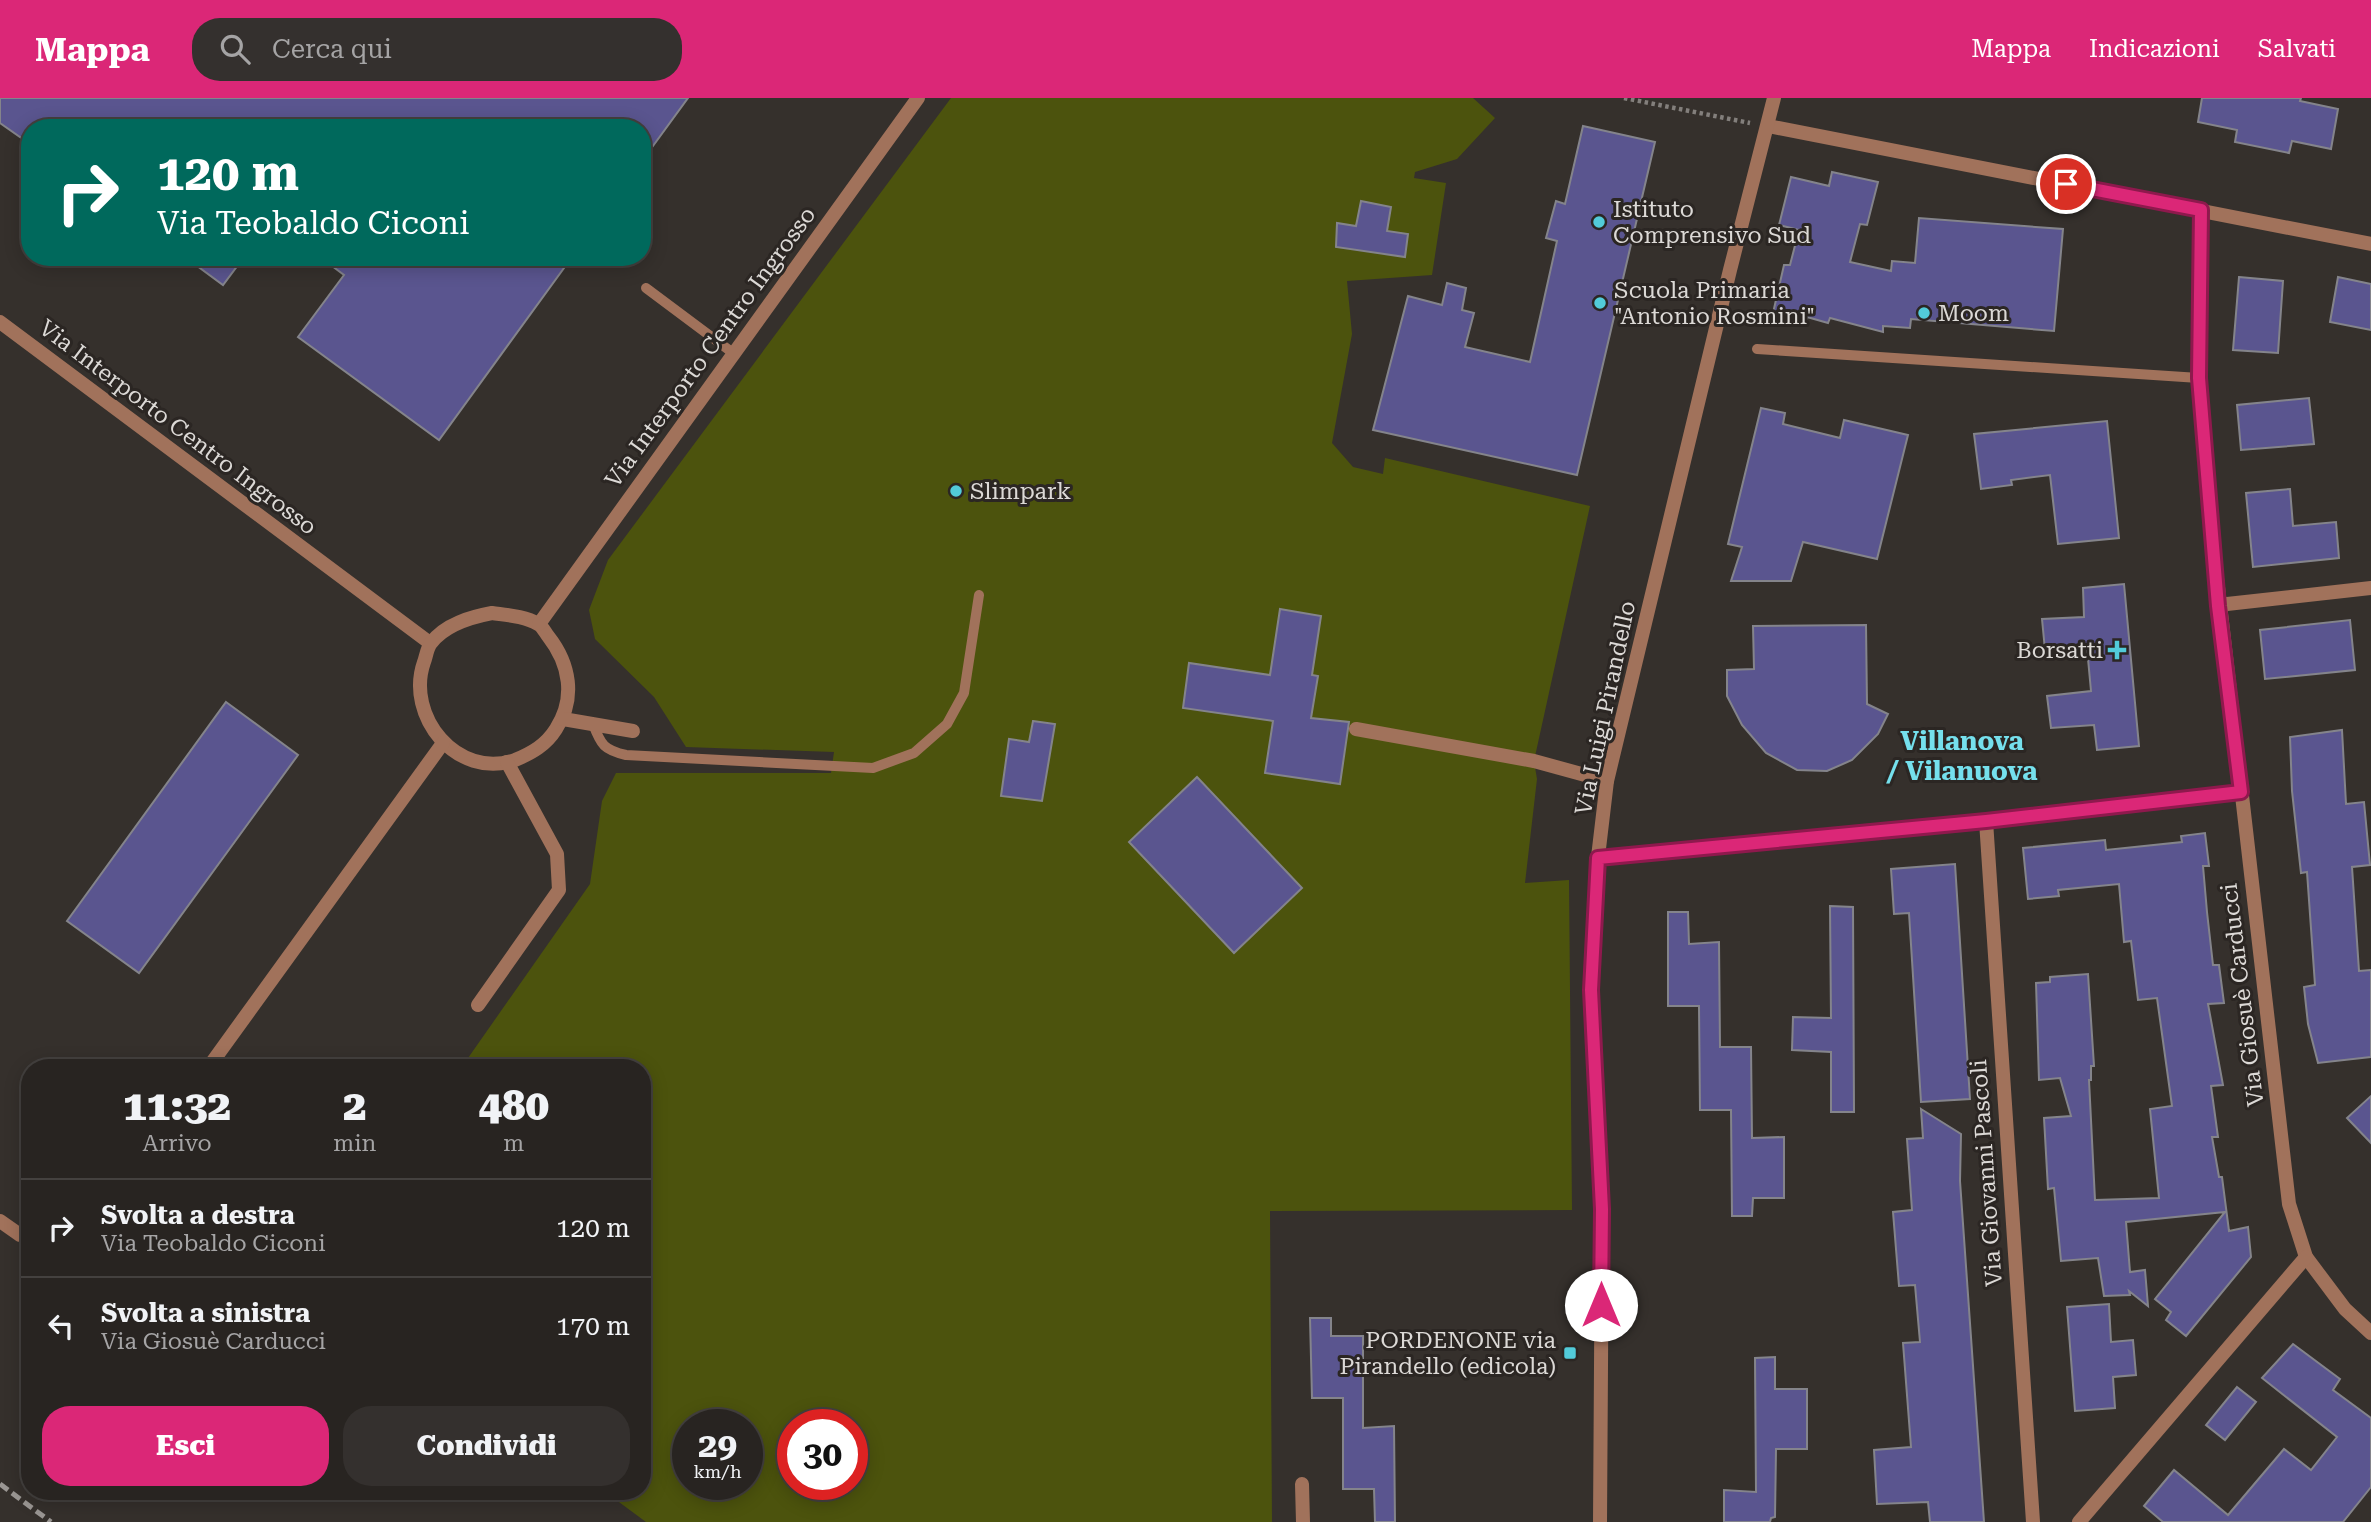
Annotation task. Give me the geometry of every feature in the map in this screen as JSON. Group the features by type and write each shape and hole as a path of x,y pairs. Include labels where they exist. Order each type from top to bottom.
{"street":[{"name":"Via Interporto Centro Ingrosso","path":"539,624 918,98"},
{"name":"Via Luigi Pirandello","path":"1600,1522 1602,1209 1591,990 1598,858 1607,781 1774,98"},
{"path":"1768,126 2371,244"},
{"name":"Via Giosuè Carducci","path":"2201,210 2199,378 2218,606 2289,1204 2306,1257 2345,1309 2371,1333"},
{"name":"Via Interporto Centro Ingrosso","path":"0,322 430,643"},
{"path":"2218,606 2371,588"},
{"path":"492,613 539,624 556,646 567,669 569,695 563,719 550,739 530,754 507,762 483,762 460,755 443,743 426,720 419,697 420,673 430,643 467,618 492,613"},
{"path":"563,719 633,731"},
{"path":"1356,729 1534,761 1607,781"},
{"path":"215,1059 443,743"},
{"path":"478,1005 559,890 557,854 507,762"},
{"path":"1598,858 1986,821 2241,792"},
{"name":"Via Giovanni Pascoli","path":"1986,821 2033,1522"},
{"path":"0,1221 21,1236"},
{"path":"2079,1522 2306,1257"},
{"path":"1302,1484 1303,1522"}],"lane":[{"path":"646,288 733,353"},
{"path":"1757,349 2199,378"},
{"path":"593,724 599,743 607,751 626,755 873,768 914,753 947,723 964,693 979,595"}],"path":[{"path":"1624,98 1768,126"}],"green space":[{"path":"951,98 1473,98 1495,118 1457,159 1415,172 1414,178 1446,183 1432,275 1347,281 1352,334 1332,443 1353,467 1383,474 1385,458 1590,506 1534,761 1537,779 1525,883 1569,880 1572,1210 1270,1211 1272,1522 646,1522 616,1500 651,1500 651,1059 467,1059 590,884 602,801 616,773 831,773 834,752 686,747 654,697 595,639 589,610 608,560"}],"building":[{"path":"0,98 688,98 651,149 651,119 21,119 21,138 0,123"},
{"path":"2202,98 2301,98 2300,101 2338,109 2331,149 2292,141 2289,153 2235,142 2237,130 2198,122"},
{"path":"1583,126 1655,142 1577,475 1373,430 1408,296 1442,305 1447,283 1466,288 1462,310 1474,313 1465,347 1530,362 1557,241 1546,238 1556,201 1565,204"},
{"path":"1832,172 1878,182 1867,225 1860,224 1850,262 1891,271 1892,261 1915,263 1919,218 2063,229 2054,331 1911,319 1910,328 1883,326 1883,332 1830,318 1828,323 1807,317 1806,321 1773,313 1784,265 1790,265 1799,230 1779,225 1791,177 1829,186"},
{"path":"1361,201 1391,207 1387,231 1408,234 1405,257 1336,247 1337,223 1356,226"},
{"path":"197,266 237,266 223,285"},
{"path":"332,266 565,266 439,440 298,337 344,275"},
{"path":"2239,277 2283,281 2278,353 2233,350"},
{"path":"2338,277 2371,284 2371,330 2330,322"},
{"path":"2309,398 2314,444 2241,450 2237,405"},
{"path":"1761,408 1785,413 1783,424 1840,438 1844,420 1908,435 1877,559 1803,542 1791,581 1731,581 1742,547 1728,544"},
{"path":"2107,421 2119,538 2058,544 2050,475 2011,480 2012,485 1981,489 1974,434"},
{"path":"2290,489 2293,526 2336,522 2339,558 2253,567 2246,493"},
{"path":"2124,584 2139,746 2097,750 2094,725 2051,728 2047,696 2091,691 2087,648 2045,650 2042,619 2084,617 2083,588"},
{"path":"1280,609 1321,616 1312,675 1318,676 1311,718 1349,722 1340,784 1265,773 1273,721 1183,708 1189,663 1270,675"},
{"path":"2350,620 2355,670 2265,679 2260,630"},
{"path":"1866,625 1867,704 1888,714 1878,734 1852,760 1827,771 1797,770 1766,753 1742,725 1727,696 1727,670 1754,669 1753,626"},
{"path":"226,702 298,755 139,973 67,921"},
{"path":"1033,721 1055,724 1042,801 1001,796 1009,739 1029,742"},
{"path":"2342,730 2346,804 2364,802 2370,865 2352,867 2359,971 2371,970 2371,1057 2318,1063 2308,1024 2304,987 2315,985 2307,872 2301,873 2292,791 2290,737"},
{"path":"1197,777 1302,888 1234,953 1129,842"},
{"path":"2205,833 2209,866 2203,866 2207,912 2213,965 2219,965 2224,1003 2208,1004 2223,1085 2211,1086 2218,1137 2212,1137 2219,1177 2222,1177 2229,1231 2248,1227 2251,1257 2186,1336 2166,1320 2171,1312 2155,1299 2225,1212 2126,1222 2130,1272 2145,1270 2148,1306 2129,1291 2130,1295 2104,1296 2098,1258 2061,1261 2054,1188 2048,1189 2044,1118 2071,1116 2060,1078 2039,1080 2036,983 2050,982 2050,977 2088,974 2094,1066 2091,1066 2089,1080 2095,1200 2159,1198 2150,1109 2172,1106 2157,998 2138,1000 2131,941 2124,942 2119,884 2058,890 2059,896 2028,899 2023,848 2105,840 2106,850 2182,842 2181,836"},
{"path":"1955,864 1970,1099 1921,1102 1909,913 1894,914 1891,869"},
{"path":"1830,906 1853,907 1854,1112 1831,1112 1831,1052 1792,1050 1793,1017 1831,1018"},
{"path":"1668,912 1688,912 1689,944 1719,942 1720,1047 1751,1047 1752,1138 1784,1137 1784,1198 1753,1198 1752,1216 1732,1216 1731,1110 1700,1110 1699,1006 1668,1006"},
{"path":"2371,1096 2371,1143 2347,1118"},
{"path":"1921,1109 1961,1134 1960,1181 1984,1522 1930,1522 1928,1502 1877,1504 1874,1450 1911,1447 1903,1343 1920,1342 1915,1285 1899,1286 1893,1212 1912,1210 1907,1139 1923,1138"},
{"path":"2109,1304 2111,1342 2133,1340 2136,1375 2113,1377 2115,1408 2075,1411 2067,1307"},
{"path":"1310,1318 1331,1318 1331,1336 1363,1336 1363,1428 1394,1426 1395,1522 1375,1522 1374,1489 1343,1489 1343,1398 1312,1398"},
{"path":"2293,1344 2340,1379 2333,1390 2371,1418 2371,1487 2343,1522 2163,1522 2144,1506 2174,1470 2228,1515 2284,1449 2311,1470 2337,1437 2262,1378"},
{"path":"1775,1357 1775,1389 1807,1389 1807,1449 1776,1449 1775,1517 1771,1518 1770,1522 1724,1522 1724,1490 1756,1492 1755,1358"},
{"path":"2237,1387 2256,1402 2225,1440 2206,1425"}],"railway":[{"path":"0,1484 21,1500"},
{"path":"21,1500 51,1522"}],"place":[{"name":"Istituto Comprensivo Sud","path":"1599,222"},
{"name":"Scuola Primaria \"Antonio Rosmini\"","path":"1600,303"},
{"name":"Moom","path":"1924,313"},
{"name":"Slimpark","path":"956,491"},
{"name":"Borsatti","path":"2117,650"},
{"name":"PORDENONE via Pirandello (edicola)","path":"1570,1353"}],"district":[{"name":"Villanova / Vilanuova","path":"1962,756"}],"route":[{"path":"1601,1305 1602,1209 1591,990 1598,858 1986,821 2241,792 2218,606 2199,378 2201,210 2066,184"}]}
